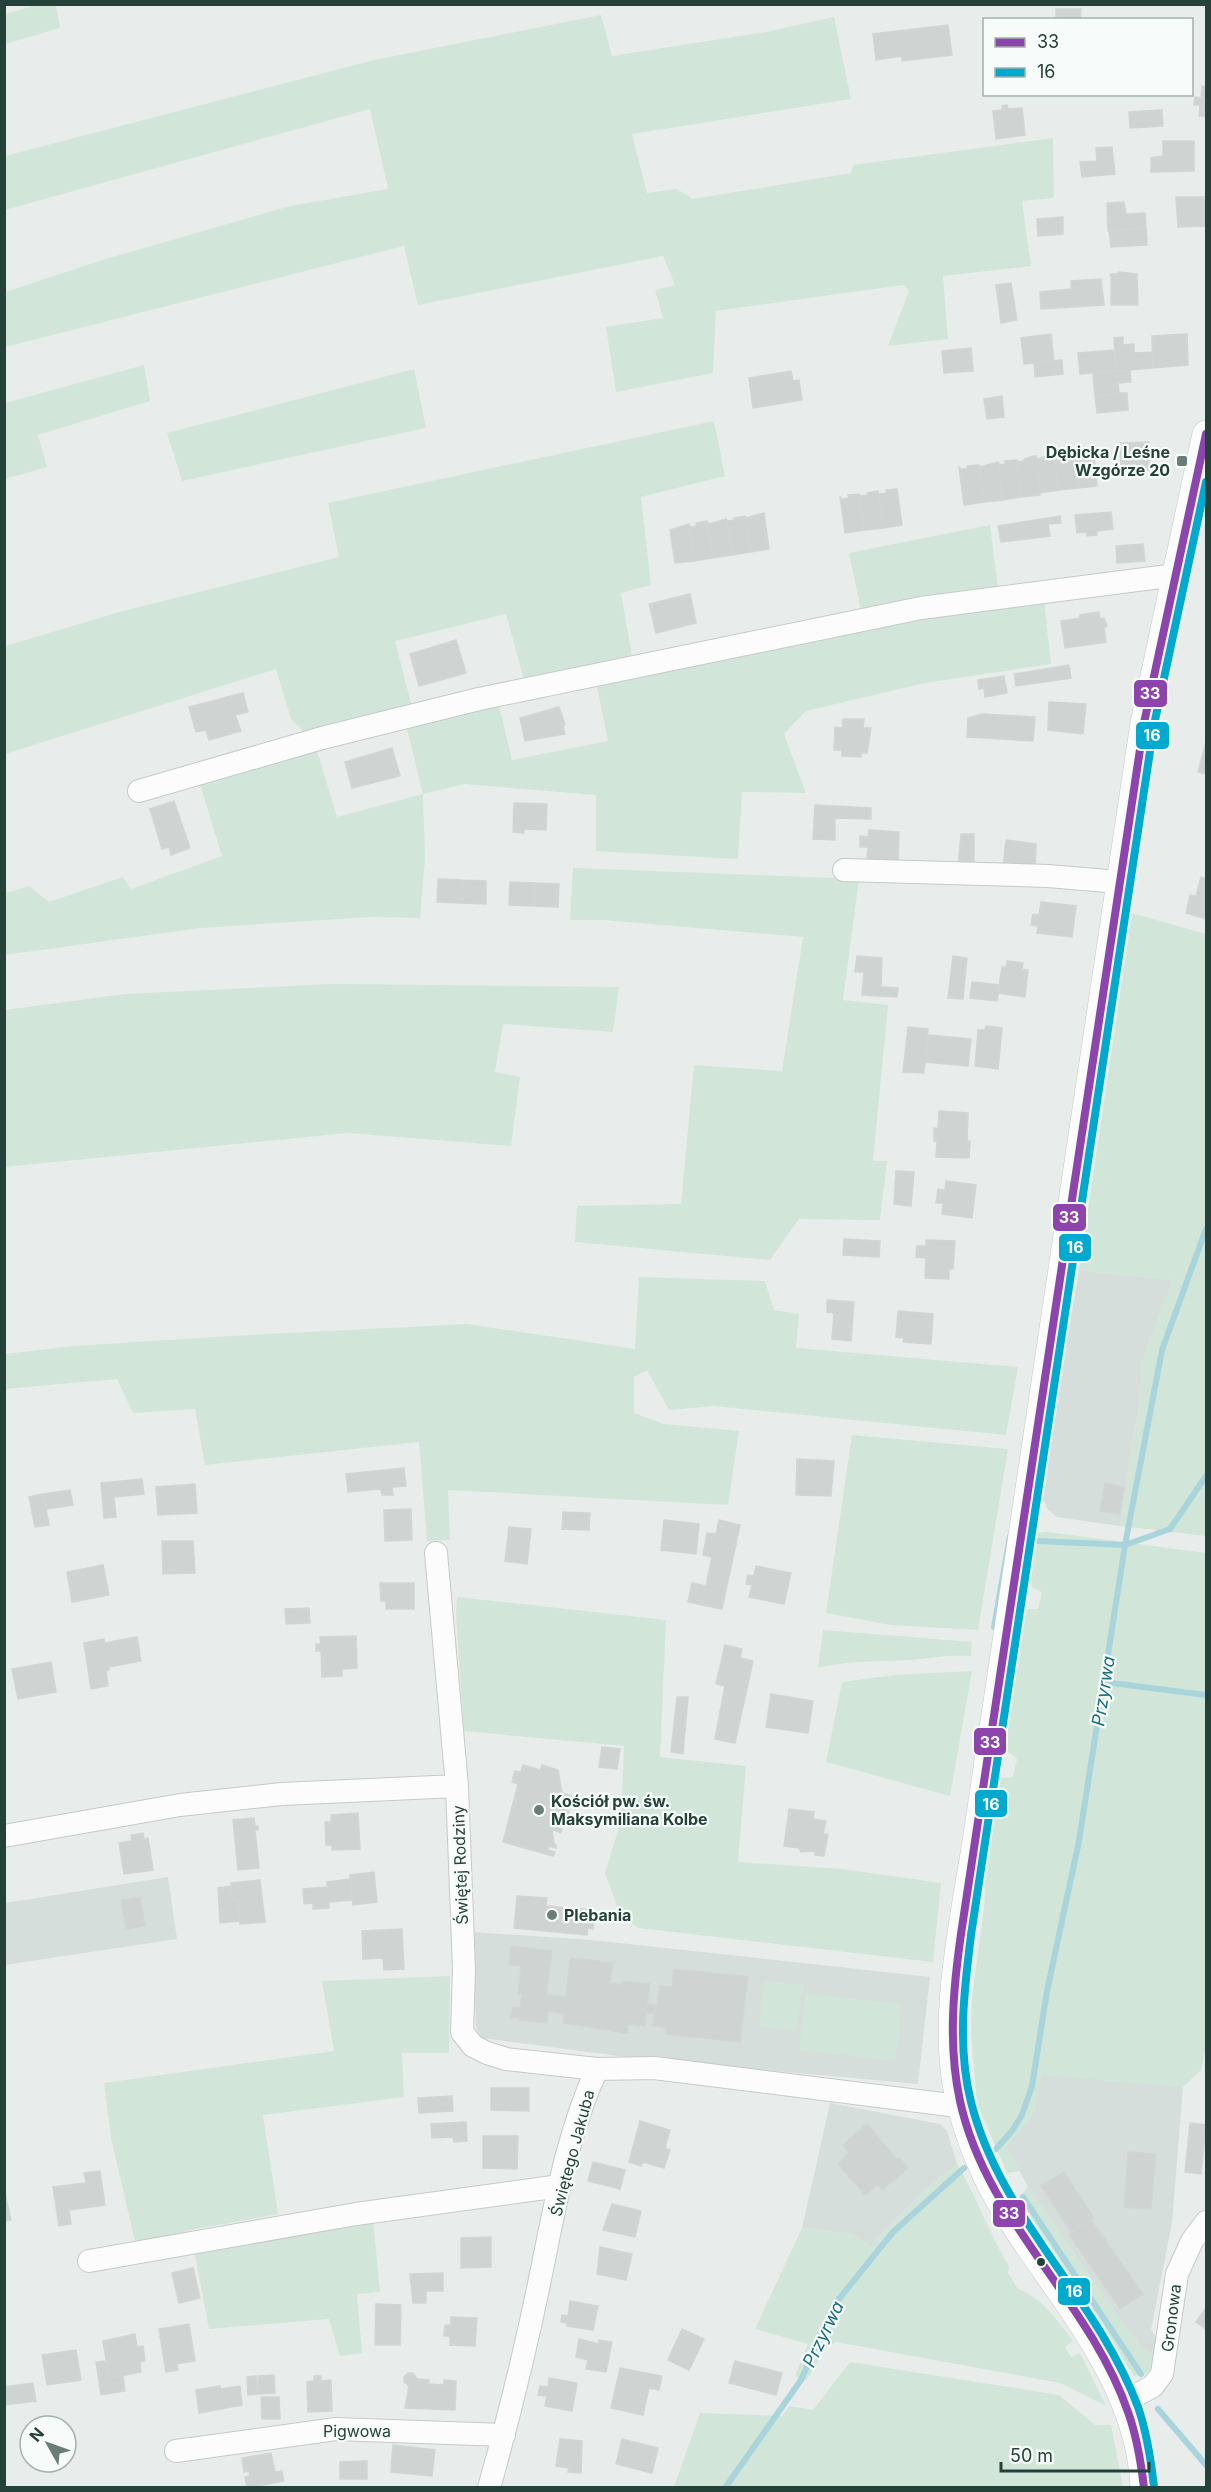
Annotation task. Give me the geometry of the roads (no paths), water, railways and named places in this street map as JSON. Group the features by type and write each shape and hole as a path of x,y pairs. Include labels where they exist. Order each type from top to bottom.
{"street":[{"path":"1144,2487 1139,2449 1114,2378 1094,2341 1006,2211 973,2143 960,2101 953,2054 957,1974 1119,882 1147,706 1206,434"},
{"path":"139,791 322,738 479,699 921,608 1176,575"},
{"path":"844,870 1048,876 1119,882"},
{"name":"Świętej Rodziny","path":"436,1554 457,1786 464,1970 462,2032 473,2046 496,2056 597,2069"},
{"path":"4,1836 214,1801 282,1794 457,1786"},
{"name":"Świętego Jakuba","path":"489,2487 533,2313 560,2186 584,2097 597,2069 654,2068 950,2105 960,2101"},
{"path":"89,2261 356,2214 560,2186"},
{"name":"Gronowa","path":"1124,2402 1154,2386 1162,2374 1177,2274 1192,2241 1206,2222"},
{"name":"Pigwowa","path":"176,2451 336,2429 504,2435"}],"waterway":[{"name":"Przyrwa","path":"996,2149 1022,2115 1032,2086 1047,1991 1079,1841 1125,1545 1162,1350 1206,1229"},
{"path":"1038,1541 1125,1545 1170,1529 1206,1476"},
{"path":"994,1627 1010,1536"},
{"path":"1104,1682 1206,1695"},
{"name":"Przyrwa","path":"725,2488 801,2380 834,2305 893,2232 964,2168"},
{"path":"1023,2197 1141,2374"},
{"path":"1158,2409 1206,2465"}],"place":[{"name":"Dębicka / Leśne Wzgórze 20","path":"1182,461"},
{"name":"Kościół pw. św. Maksymiliana Kolbe","path":"539,1810"},
{"name":"Plebania","path":"552,1915"}]}
